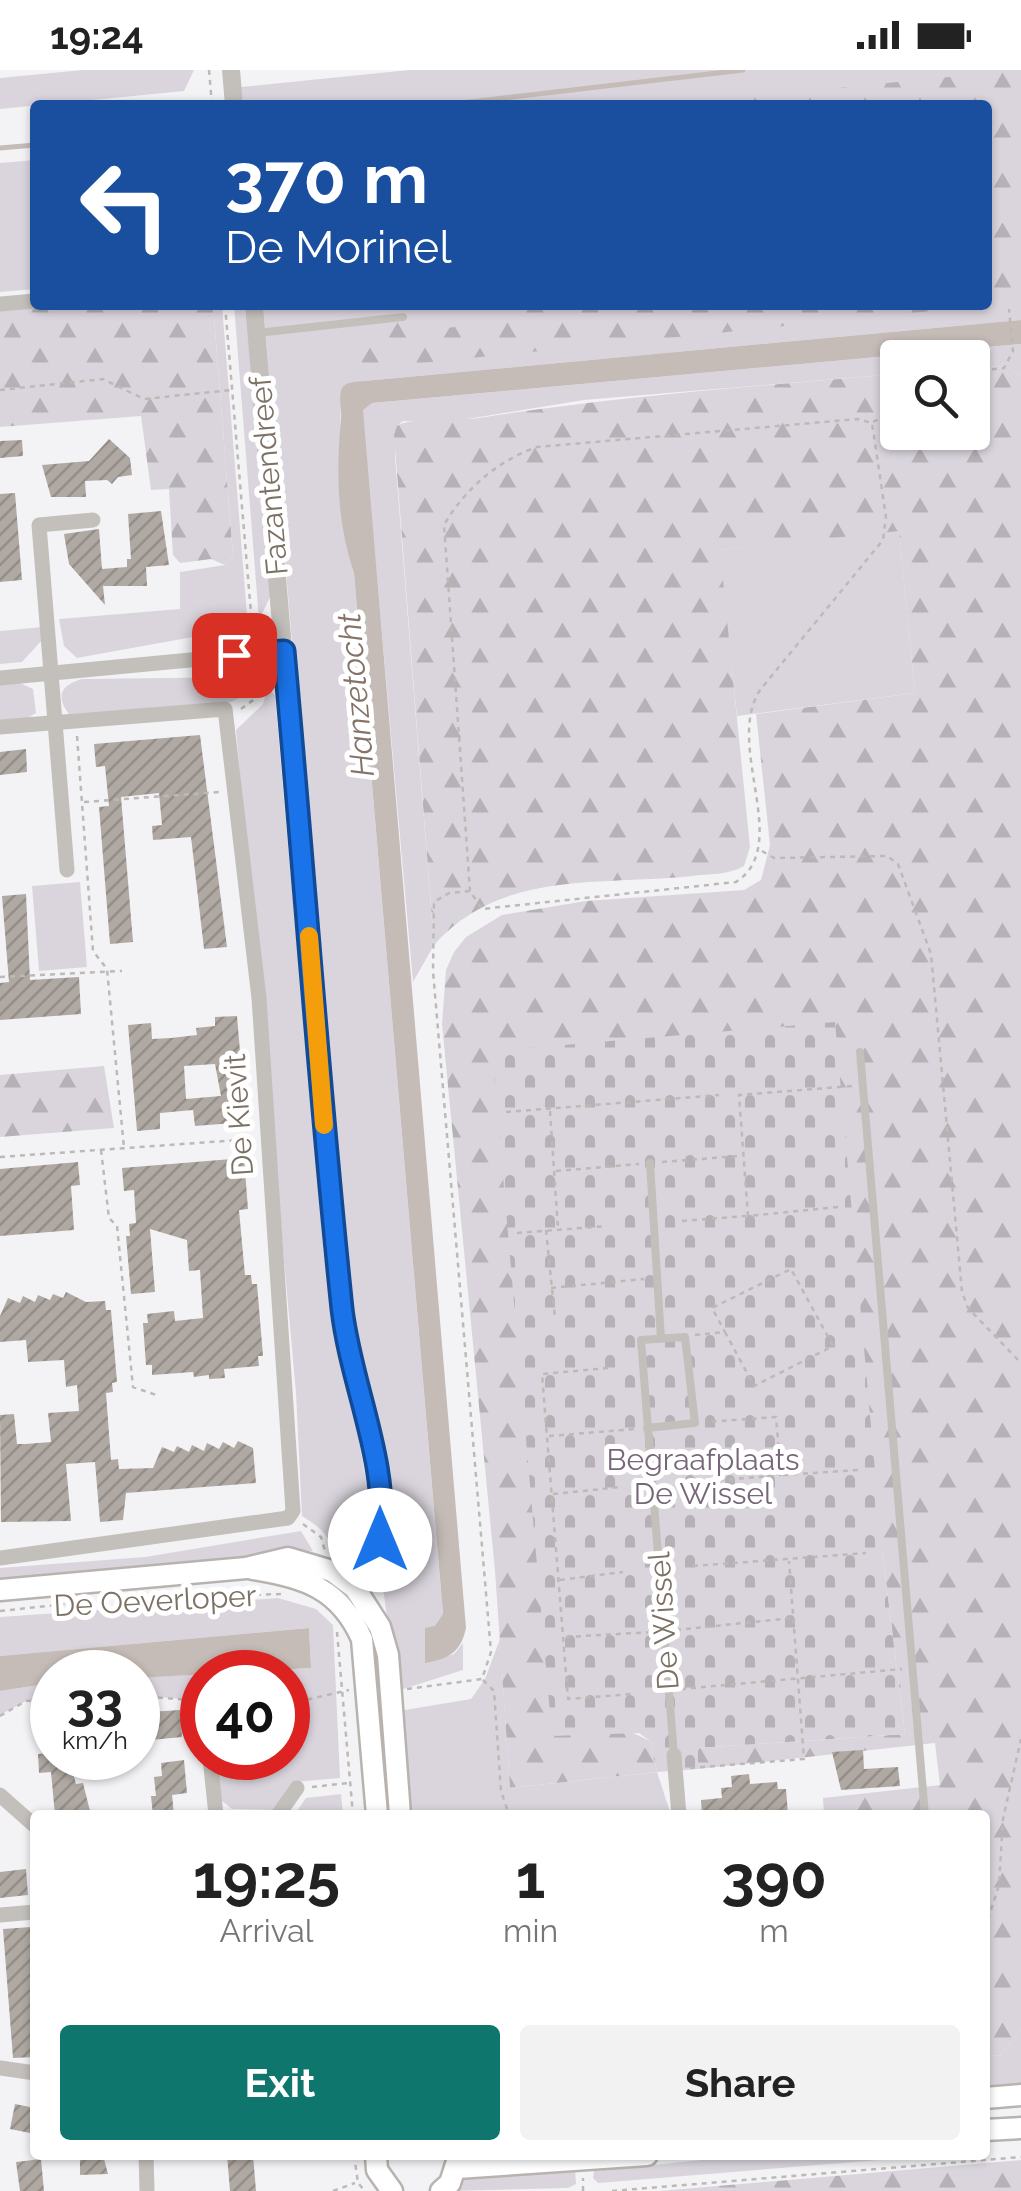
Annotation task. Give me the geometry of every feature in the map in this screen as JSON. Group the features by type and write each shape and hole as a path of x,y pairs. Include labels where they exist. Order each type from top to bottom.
{"main road":[{"name":"De Oeverloper","path":"0,1590 246,1568 346,1588"},
{"path":"346,1588 380,1627 400,1810"},
{"path":"346,1588 362,1639 378,1810"},
{"path":"990,2098 1021,2095"},
{"path":"990,2130 1021,2128"},
{"path":"376,2160 377,2170 392,2191"},
{"path":"441,2191 457,2162 507,2160"}],"street":[{"path":"231,70 234,100"},
{"path":"0,304 30,301"},
{"name":"Fazantendreef","path":"255,310 329,1193 345,1330 380,1492 376,1564 346,1588"},
{"path":"67,870 39,525 93,520"},
{"path":"0,678 284,651"},
{"path":"0,727 225,709"},
{"name":"De Kievit","path":"225,709 259,998 266,1138 287,1386 293,1511 288,1518"},
{"name":"De Oeverloper","path":"0,1558 288,1518"},
{"name":"De Wissel","path":"674,1762 679,1810"},
{"path":"212,1780 215,1810"},
{"path":"282,1810 297,1788"},
{"path":"0,1795 30,1822"},
{"path":"0,1915 30,1912"},
{"path":"0,2068 30,2072"},
{"path":"146,2160 147,2191"}],"lane":[{"path":"257,334 403,317"},
{"path":"860,1052 925,1810"},
{"path":"647,1428 695,1423 685,1337 662,1339 650,1163"},
{"name":"De Wissel","path":"662,1339 641,1340 674,1762"}],"path":[{"path":"209,70 212,100"},
{"path":"990,369 1004,368 1013,351 1009,309"},
{"name":"Fazantendreef","path":"225,310 256,698 243,710 225,709"},
{"path":"0,390 103,379 144,399 233,390"},
{"path":"872,423 882,472 883,540 760,690 747,719 761,850 751,872 736,882 482,909 470,891 444,525 458,501 505,461 537,447 858,419 872,423 880,419"},
{"path":"76,721 93,951 107,970 124,1148"},
{"path":"82,802 236,791"},
{"path":"761,850 774,858 887,856 898,864 931,954 964,1300 1021,1363"},
{"path":"470,891 449,893 434,902 431,922 491,1652 482,1679"},
{"path":"0,977 122,971"},
{"path":"748,1216 739,1095 863,1085"},
{"path":"506,1112 719,1095"},
{"path":"550,1110 558,1229"},
{"path":"0,1157 266,1138"},
{"path":"101,1150 109,1218 117,1226 133,1387 159,1396"},
{"path":"682,1221 838,1207"},
{"path":"517,1233 607,1226"},
{"path":"546,1230 555,1318"},
{"path":"791,1268 832,1346 754,1386 725,1332 712,1308 791,1268"},
{"path":"551,1288 657,1278"},
{"path":"685,1337 725,1332"},
{"path":"608,1368 542,1374 568,1699 632,1694"},
{"path":"695,1423 776,1416 781,1475"},
{"path":"547,1436 647,1428"},
{"path":"699,1482 858,1470"},
{"path":"552,1495 621,1486"},
{"path":"692,1566 866,1553"},
{"path":"674,1762 804,1759 789,1561"},
{"path":"558,1581 622,1572"},
{"name":"De Oeverloper","path":"120,1598 292,1594"},
{"name":"De Oeverloper","path":"0,1611 102,1600"},
{"path":"563,1638 794,1618"},
{"path":"337,1627 353,1810"},
{"path":"669,1690 913,1668"},
{"path":"389,1688 456,1686 482,1679"},
{"path":"482,1679 494,1691 501,1791 507,1810"},
{"path":"310,1699 368,1688"},
{"path":"0,1716 30,1701"},
{"path":"990,1913 999,1884 1003,1819 1021,1739"},
{"path":"297,1788 350,1783"},
{"path":"990,2160 1021,2157"},
{"path":"355,2160 358,2182 365,2191"},
{"path":"612,2191 985,2160"},
{"path":"333,2191 358,2182"}],"green space":[{"path":"83,70 194,70 184,91 92,100 30,100 30,106 0,109 0,78"},
{"path":"409,70 1021,70 1021,320 364,381 341,390 341,504 354,573 443,1615 425,1662 454,1654 463,1643 463,1670 397,1691 381,1573 395,1542 391,1499 353,1318 342,1221 263,310 992,310 992,100 242,100 241,87"},
{"path":"1021,70 1021,302 992,305 992,100 712,100"},
{"path":"30,160 30,289 0,292 0,163"},
{"path":"213,310 222,310 248,627 77,658 64,646 59,619 180,609 180,572 225,565 233,556"},
{"path":"213,310 233,556 225,565 211,559 180,563 173,555 169,489 151,490 141,416 0,427 0,311"},
{"path":"234,310 245,310 271,595 259,620"},
{"path":"502,310 942,310 363,369 357,327 405,321 407,332 503,322"},
{"path":"1021,344 1021,375 1003,366 990,367 990,347"},
{"path":"880,357 880,375 584,400 443,423 403,421 397,426 395,456 434,945 413,982 362,410 372,403"},
{"path":"1004,366 1021,375 1021,2030 1000,2055 990,2056 990,1810 824,1810 823,1798 940,1785 935,1743 698,1769 697,1748 905,1734 882,1550 629,1731 650,1741 657,1772 510,1788 495,1571 442,1024 446,970 466,937 502,915 586,901 744,890 761,880 770,845 756,714 915,693 899,531 720,550 750,847 744,866 719,874 588,882 521,892 461,921 434,945 394,435 397,426 411,421 470,419 740,387 880,375 880,450 990,450 990,367"},
{"path":"899,530 915,693 737,716 719,550"},
{"path":"42,627 43,639 22,662 0,664 0,631"},
{"path":"247,677 244,695 231,702 69,714 61,697 69,684 82,679"},
{"path":"20,683 33,689 36,713 24,720 0,722 0,684"},
{"path":"268,686 275,696 324,1256 373,1516 353,1553 329,1563 329,1541 302,1516 296,1393 236,730 263,704"},
{"path":"80,882 87,967 39,971 32,886"},
{"name":"Begraafplaats De Wissel","path":"835,1022 882,1550 905,1734 698,1748 698,1769 657,1772 650,1741 639,1733 552,1736 492,1051"},
{"path":"104,1066 114,1128 0,1137 0,1075"},
{"path":"301,1531 313,1551 0,1581 0,1568 145,1557"},
{"path":"278,1598 316,1609 333,1625 340,1778 295,1782 278,1810 232,1809 221,1800 219,1780 310,1780 309,1628 30,1650 30,1653 0,1656 0,1617"},
{"path":"500,1639 510,1788 657,1772 669,1810 408,1810 399,1711 471,1699 485,1679"},
{"path":"180,1675 180,1699 160,1697 160,1677"},
{"path":"30,1686 30,1700 0,1715 0,1691"},
{"path":"341,1794 343,1810 298,1810 306,1798"},
{"path":"1021,2030 1021,2086 990,2089 990,2056 1000,2055"},
{"path":"701,2160 880,2160 598,2183 593,2178 594,2171"},
{"path":"1021,2160 1021,2191 659,2191"},
{"path":"575,2168 576,2184 568,2188 450,2191 463,2176"}],"shaded area":[{"path":"1021,320 1021,344 990,347 990,340 880,340 880,357 372,403 363,410 466,1628 453,1653 425,1663 425,1628 435,1626 443,1614 354,573 339,497 340,395 342,388 355,382"},
{"path":"309,1628 311,1668 310,1650 180,1650 180,1676 160,1677 160,1650 66,1650"},
{"path":"30,1653 30,1686 0,1691 0,1656"}],"building":[{"path":"109,439 130,458 132,475 118,477 112,484 107,480 85,481 86,497 51,497 42,465 89,461"},
{"path":"22,440 23,456 0,458 0,441"},
{"path":"15,493 22,580 0,582 0,494"},
{"path":"161,511 169,565 146,567 147,586 103,586 105,605 69,564 64,534 99,529 102,569 127,567 127,559 131,559 128,514"},
{"path":"200,735 227,947 204,949 191,837 153,840 152,826 162,825 159,793 121,797 133,942 110,944 99,807 109,806 105,766 96,767 94,744"},
{"path":"26,749 27,772 0,775 0,752"},
{"path":"26,894 30,980 79,977 81,1014 0,1020 0,983 9,982 2,896"},
{"path":"237,1016 246,1122 195,1126 193,1110 160,1113 160,1129 137,1131 128,1025 151,1023 152,1039 171,1038 197,1035 196,1028 215,1026 215,1017","holes":["215,1064 221,1096 186,1099 184,1066"]},
{"path":"244,1158 248,1209 239,1210 245,1275 251,1275 252,1284 257,1284 263,1356 258,1356 259,1366 224,1369 225,1378 194,1377 193,1372 152,1375 152,1365 146,1365 143,1323 148,1323 147,1314 174,1311 175,1321 203,1318 200,1270 189,1271 187,1240 150,1229 155,1292 131,1294 126,1236 130,1236 129,1224 136,1223 134,1190 124,1191 122,1168"},
{"path":"78,1162 80,1185 71,1186 74,1230 0,1236 0,1169"},
{"path":"66,1292 86,1302 105,1301 106,1310 111,1310 117,1382 112,1383 113,1392 106,1393 111,1460 118,1459 119,1469 153,1468 162,1447 174,1452 177,1446 189,1452 192,1445 204,1451 207,1443 219,1449 223,1442 234,1448 238,1441 253,1448 256,1483 126,1493 123,1520 100,1522 95,1462 66,1464 71,1521 1,1522 0,1415 14,1414 17,1444 25,1444 51,1442 48,1413 79,1411 77,1385 66,1387 64,1360 28,1362 26,1340 0,1342 0,1316 8,1298 20,1303 23,1296 35,1302 38,1295 50,1300 53,1294 63,1298"},
{"path":"180,1710 180,1737 160,1739 160,1711"},
{"path":"863,1750 864,1769 898,1767 900,1786 841,1790 832,1752"},
{"path":"180,1761 180,1780 186,1780 187,1793 172,1795 174,1810 152,1810 154,1780 162,1776 161,1763"},
{"path":"749,1774 750,1784 777,1782 778,1789 786,1789 788,1810 702,1810 701,1800 722,1798 721,1788 732,1787 731,1776"},
{"path":"52,1780 83,1783 90,1810 55,1810"},
{"path":"26,1869 28,1895 0,1898 0,1872"},
{"path":"30,1927 30,2057 13,2058 3,1929"},
{"path":"15,2104 30,2107 30,2133 10,2129"},
{"path":"41,2160 44,2191 20,2191 16,2162"},
{"path":"80,2160 104,2160 108,2174 80,2175"},
{"path":"227,2160 253,2160 256,2191 230,2191"}],"waterway":[{"path":"488,100 743,70"},
{"path":"0,148 30,145"}],"slow traffic":[{"path":"309,936 324,1125"}],"route":[{"path":"234,655 284,651 329,1193 345,1330 372,1440 380,1492 380,1540"}],"water label":[{"name":"Hanzetocht","path":"356,695"}]}
